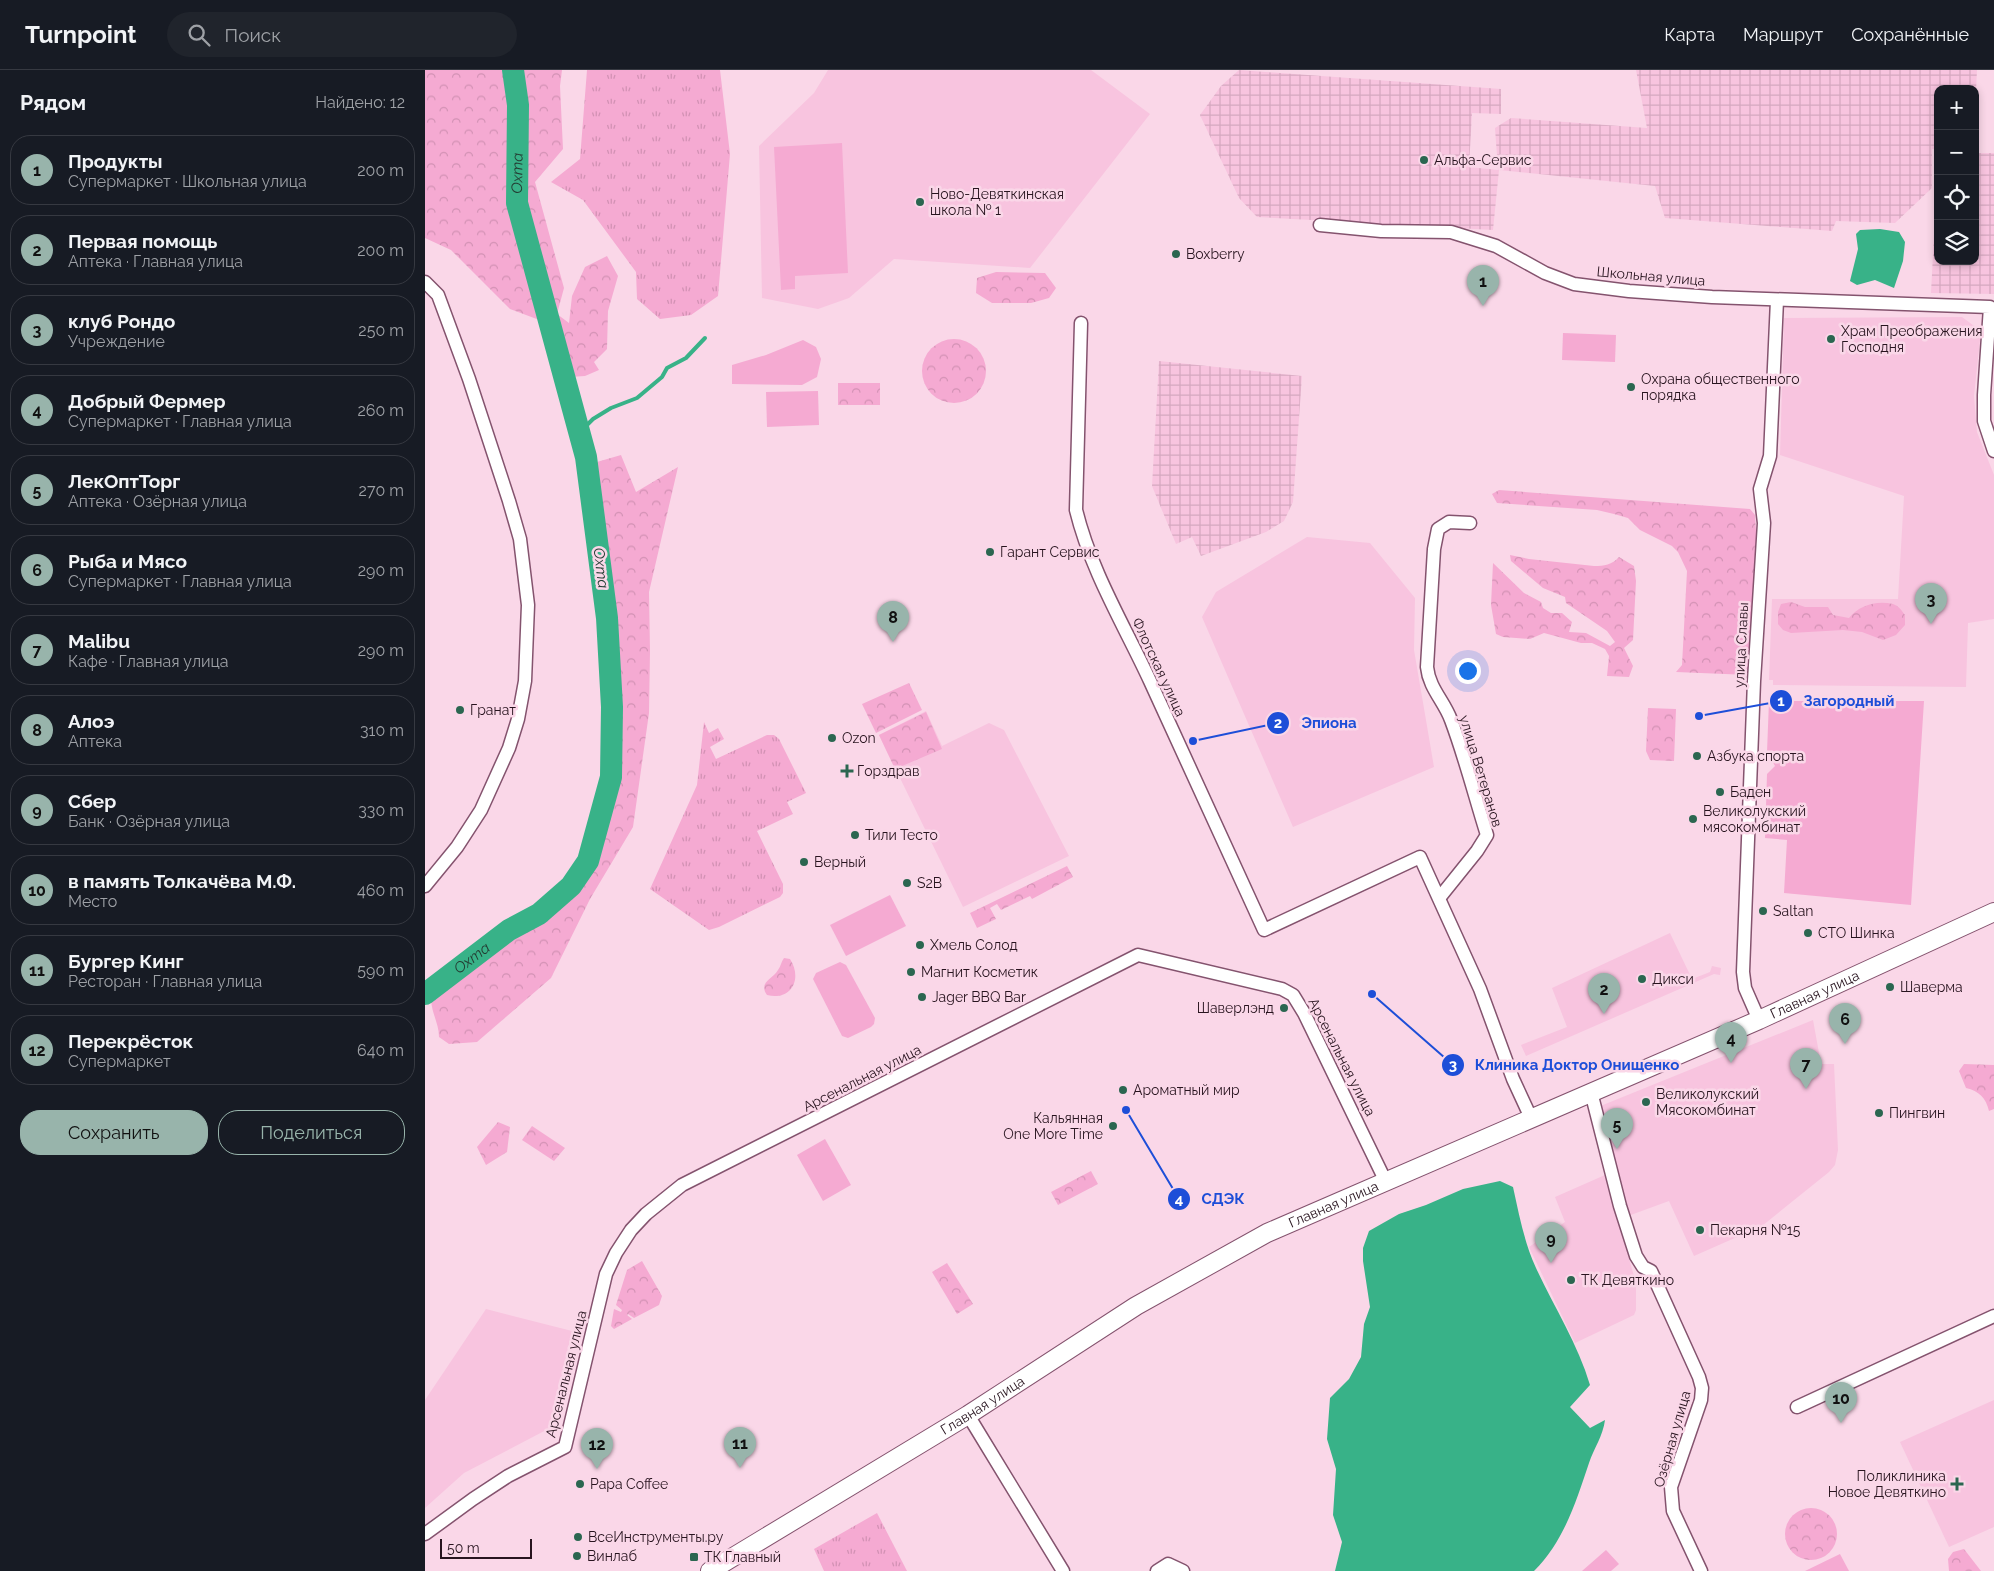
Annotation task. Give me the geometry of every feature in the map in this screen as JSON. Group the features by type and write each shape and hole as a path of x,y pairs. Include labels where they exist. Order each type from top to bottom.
{"main road":[{"name":"Главная улица","path":"710,1571 968,1415 1136,1306 1267,1233 1759,1020 1994,912"}],"street":[{"name":"Школьная улица","path":"1320,225 1381,231 1451,232 1496,246 1545,274 1574,284 1648,292 1777,300 1990,308 1984,421 1994,450"},
{"path":"425,282 438,295 469,379 509,501 520,539 528,605 525,681 519,719 509,748 481,810 457,847 425,886"},
{"name":"улица Славы","path":"1759,1020 1745,988 1743,972 1754,680 1764,523 1760,489 1770,456 1777,300"},
{"name":"Флотская улица","path":"1081,324 1076,510 1083,537 1097,573 1149,679 1264,930 1420,857 1440,897"},
{"name":"улица Ветеранов","path":"1440,897 1487,835 1450,718 1435,693 1429,679 1427,667 1434,549 1438,529 1449,522 1470,523"},
{"path":"1440,897 1480,989 1513,1079 1531,1118"},
{"name":"Арсенальная улица","path":"425,1534 473,1499 509,1476 565,1448 606,1274 616,1253 631,1230 671,1193 712,1169 743,1155 863,1092 1138,955 1282,989 1293,995 1304,1013 1386,1182"},
{"name":"Озёрная улица","path":"1591,1092 1620,1206 1636,1256 1643,1267 1651,1271 1699,1377 1702,1388 1701,1400 1671,1487 1673,1511 1701,1571"},
{"path":"1797,1407 1994,1316"},
{"path":"968,1415 1063,1571"},
{"path":"1157,1571 1168,1564 1183,1571"}],"shaded area":[{"name":"Ново-Девяткинская школа № 1","path":"828,70 1091,70 1150,114 1030,268 894,259 849,298 818,309 762,298 759,146 814,93"},
{"path":"1239,70 1501,89 1501,114 1472,113 1469,167 1498,170 1495,128 1511,118 1647,128 1636,70 1977,70 1976,85 1934,85 1932,188 1895,223 1836,221 1832,231 1665,218 1655,186 1499,170 1493,230 1257,217 1239,198 1200,115 1221,86"},
{"path":"1979,153 1994,153 1994,294 1931,293 1934,235 1934,265 1979,265"},
{"path":"1880,229 1899,232 1905,242 1903,261 1894,288 1875,280 1857,285 1850,281 1858,249 1856,234 1860,230"},
{"path":"1962,317 1981,331 1974,396 1977,432 1994,475 1994,619 1968,623 1966,687 1773,685 1773,680 1769,680 1772,599 1898,599 1904,496 1780,455 1784,318"},
{"path":"1159,361 1302,376 1293,502 1284,521 1266,532 1201,556 1192,537 1176,544 1152,486"},
{"path":"1307,537 1370,543 1415,598 1414,650 1434,767 1293,827 1202,617 1216,592"},
{"path":"926,711 942,746 989,723 1004,730 1069,856 963,907 879,735"},
{"path":"1670,933 1692,979 1710,972 1712,966 1721,968 1720,975 1714,974 1526,1056 1521,1045 1567,1027 1552,988"},
{"path":"1813,1020 1821,1064 1834,1064 1838,1150 1835,1165 1829,1172 1762,1226 1694,1256 1669,1201 1628,1216 1598,1107"},
{"path":"1605,1175 1636,1283 1636,1310 1634,1315 1575,1343 1529,1247 1565,1222 1555,1197"},
{"path":"1500,1181 1513,1187 1528,1248 1543,1283 1572,1340 1590,1385 1570,1407 1590,1428 1605,1420 1574,1506 1553,1547 1534,1571 1335,1571 1342,1542 1333,1515 1336,1469 1327,1439 1330,1398 1349,1379 1361,1357 1364,1324 1370,1307 1363,1261 1363,1248 1369,1231 1399,1214 1463,1189"},
{"path":"486,1309 572,1331 550,1428 464,1473 425,1508 425,1400"},
{"name":"Поликлиника Новое Девяткино","path":"1994,1400 1994,1527 1949,1547 1900,1442"}],"green space":[{"path":"425,70 562,70 560,86 563,149 535,182 564,288 557,314 569,323 572,296 585,267 607,256 618,276 608,311 607,349 594,362 599,370 585,376 570,377 550,324 510,309 451,250 425,238"},
{"path":"587,70 720,70 730,154 718,296 691,315 660,319 637,299 636,272 583,200 551,182 580,159"},
{"path":"842,143 848,273 795,276 795,289 781,290 774,147"},
{"path":"996,272 1045,273 1056,288 1049,298 1031,303 992,303 976,293 977,278"},
{"path":"1563,333 1616,335 1615,362 1562,360"},
{"path":"948,339 960,339 977,348 984,359 986,371 984,383 977,394 960,403 948,403 936,398 927,389 922,377 922,365 927,353 936,344"},
{"path":"803,340 816,347 821,359 817,377 802,385 732,384 732,365 766,355"},
{"path":"838,383 880,383 880,405 838,405"},
{"path":"818,391 819,425 767,427 766,392"},
{"path":"621,455 636,492 678,467 649,592 649,713 633,827 590,899 551,978 477,1042 449,1044 439,1037 431,1000 491,950 567,899 590,864 616,777 615,694 610,593 590,464"},
{"path":"1499,490 1750,509 1755,515 1757,546 1749,675 1676,672 1682,665 1687,571 1678,552 1672,546 1640,530 1628,518 1597,510 1497,503 1492,494"},
{"path":"1510,555 1594,566 1614,562 1619,557 1634,566 1636,581 1633,640 1624,648 1633,666 1629,677 1607,676 1609,656 1605,649 1592,643 1581,643 1544,633 1530,639 1503,637 1496,634 1491,605 1493,563 1524,593 1541,602 1543,608 1551,613 1562,613 1572,622 1569,632 1586,633 1610,646 1615,642 1607,631 1566,603 1565,597 1543,588 1511,561"},
{"path":"1791,602 1805,607 1828,607 1833,615 1849,618 1863,607 1875,603 1893,604 1899,607 1905,615 1905,625 1896,635 1883,640 1862,632 1843,630 1791,633 1783,630 1778,624 1778,612 1781,604"},
{"path":"909,683 922,710 876,733 862,704"},
{"path":"1769,701 1924,701 1911,905 1784,893 1787,840 1765,838 1767,774 1775,766 1767,752"},
{"path":"1648,708 1676,709 1674,761 1650,760 1646,751"},
{"path":"926,712 942,749 895,769 879,735"},
{"path":"704,722 709,733 718,728 724,739 710,747 716,759 767,735 774,735 779,739 806,793 787,802 793,814 757,831 783,884 783,893 780,897 709,930 650,889 697,785"},
{"path":"1067,866 1073,877 1032,899 1030,896 1001,910 997,904 990,908 996,919 977,928 970,913"},
{"path":"890,895 906,926 846,956 830,925"},
{"path":"784,958 790,959 794,967 795,981 788,992 783,995 767,995 764,987 765,984 776,973"},
{"path":"840,962 846,965 875,1018 874,1024 871,1027 848,1038 842,1036 813,979 816,973"},
{"path":"1964,1064 1994,1065 1994,1109 1989,1111 1986,1102 1981,1096 1975,1091 1966,1088 1959,1071"},
{"path":"498,1122 510,1127 507,1152 486,1165 477,1147"},
{"path":"532,1126 565,1148 554,1161 522,1140"},
{"path":"825,1139 851,1185 823,1201 797,1155"},
{"path":"1091,1171 1098,1184 1058,1205 1051,1192"},
{"path":"642,1261 662,1296 659,1305 634,1318 628,1314 632,1319 614,1329 611,1326 614,1309 621,1312 622,1310 616,1305 627,1270"},
{"path":"947,1263 973,1304 957,1314 932,1272"},
{"path":"1806,1508 1816,1508 1830,1515 1837,1529 1837,1539 1830,1553 1816,1560 1806,1560 1796,1556 1789,1549 1785,1539 1785,1529 1789,1519 1796,1512"},
{"path":"877,1513 907,1571 824,1571 814,1549"},
{"path":"1964,1549 1981,1571 1949,1571 1948,1559 1953,1552"},
{"path":"1606,1550 1619,1564 1611,1571 1582,1571"},
{"path":"1840,1554 1849,1571 1805,1571"}],"waterway":[{"name":"Охта","path":"425,994 509,930 539,914 571,886 588,861 611,777 612,707 607,618 586,457 517,203 518,105 513,70"},
{"path":"580,432 593,419 611,408 637,398 662,377 667,368 686,358 705,338"}],"place":[{"name":"Альфа-Сервис","path":"1424,160"},
{"name":"Ново-Девяткинская школа № 1","path":"920,202"},
{"name":"Boxberry","path":"1176,254"},
{"name":"Продукты","path":"1483,306"},
{"name":"Храм Преображения Господня","path":"1831,339"},
{"name":"Охрана общественного порядка","path":"1631,387"},
{"name":"Гарант Сервис","path":"990,552"},
{"name":"клуб Рондо","path":"1931,624"},
{"name":"Алоэ","path":"893,642"},
{"name":"Гранат","path":"460,710"},
{"name":"Загородный","path":"1699,716"},
{"name":"Ozon","path":"832,738"},
{"name":"Эпиона","path":"1193,741"},
{"name":"Азбука спорта","path":"1697,756"},
{"name":"Горздрав","path":"847,771"},
{"name":"Баден","path":"1720,792"},
{"name":"Великолукский мясокомбинат","path":"1693,819"},
{"name":"Тили Тесто","path":"855,835"},
{"name":"Верный","path":"804,862"},
{"name":"S2B","path":"907,883"},
{"name":"Saltan","path":"1763,911"},
{"name":"СТО Шинка","path":"1808,933"},
{"name":"Хмель Солод","path":"920,945"},
{"name":"Магнит Косметик","path":"911,972"},
{"name":"Дикси","path":"1642,979"},
{"name":"Шаверма","path":"1890,987"},
{"name":"Клиника Доктор Онищенко","path":"1372,994"},
{"name":"Jager BBQ Bar","path":"922,997"},
{"name":"Шаверлэнд","path":"1284,1008"},
{"name":"Первая помощь","path":"1604,1014"},
{"name":"Рыба и Мясо","path":"1845,1044"},
{"name":"Добрый Фермер","path":"1731,1063"},
{"name":"Malibu","path":"1806,1089"},
{"name":"Ароматный мир","path":"1123,1090"},
{"name":"Великолукский Мясокомбинат","path":"1646,1102"},
{"name":"СДЭК","path":"1126,1110"},
{"name":"Пингвин","path":"1879,1113"},
{"name":"Кальянная One More Time","path":"1113,1126"},
{"name":"ЛекОптТорг","path":"1617,1149"},
{"name":"Пекарня №15","path":"1700,1230"},
{"name":"Сбер","path":"1551,1263"},
{"name":"ТК Девяткино","path":"1571,1280"},
{"name":"в память Толкачёва М.Ф.","path":"1841,1423"},
{"name":"Бургер Кинг","path":"740,1468"},
{"name":"Перекрёсток","path":"597,1469"},
{"name":"Papa Coffee","path":"580,1484"},
{"name":"Поликлиника Новое Девяткино","path":"1957,1484"},
{"name":"ВсеИнструменты.ру","path":"578,1537"},
{"name":"Винлаб","path":"577,1556"},
{"name":"ТК Главный","path":"694,1557"}]}
